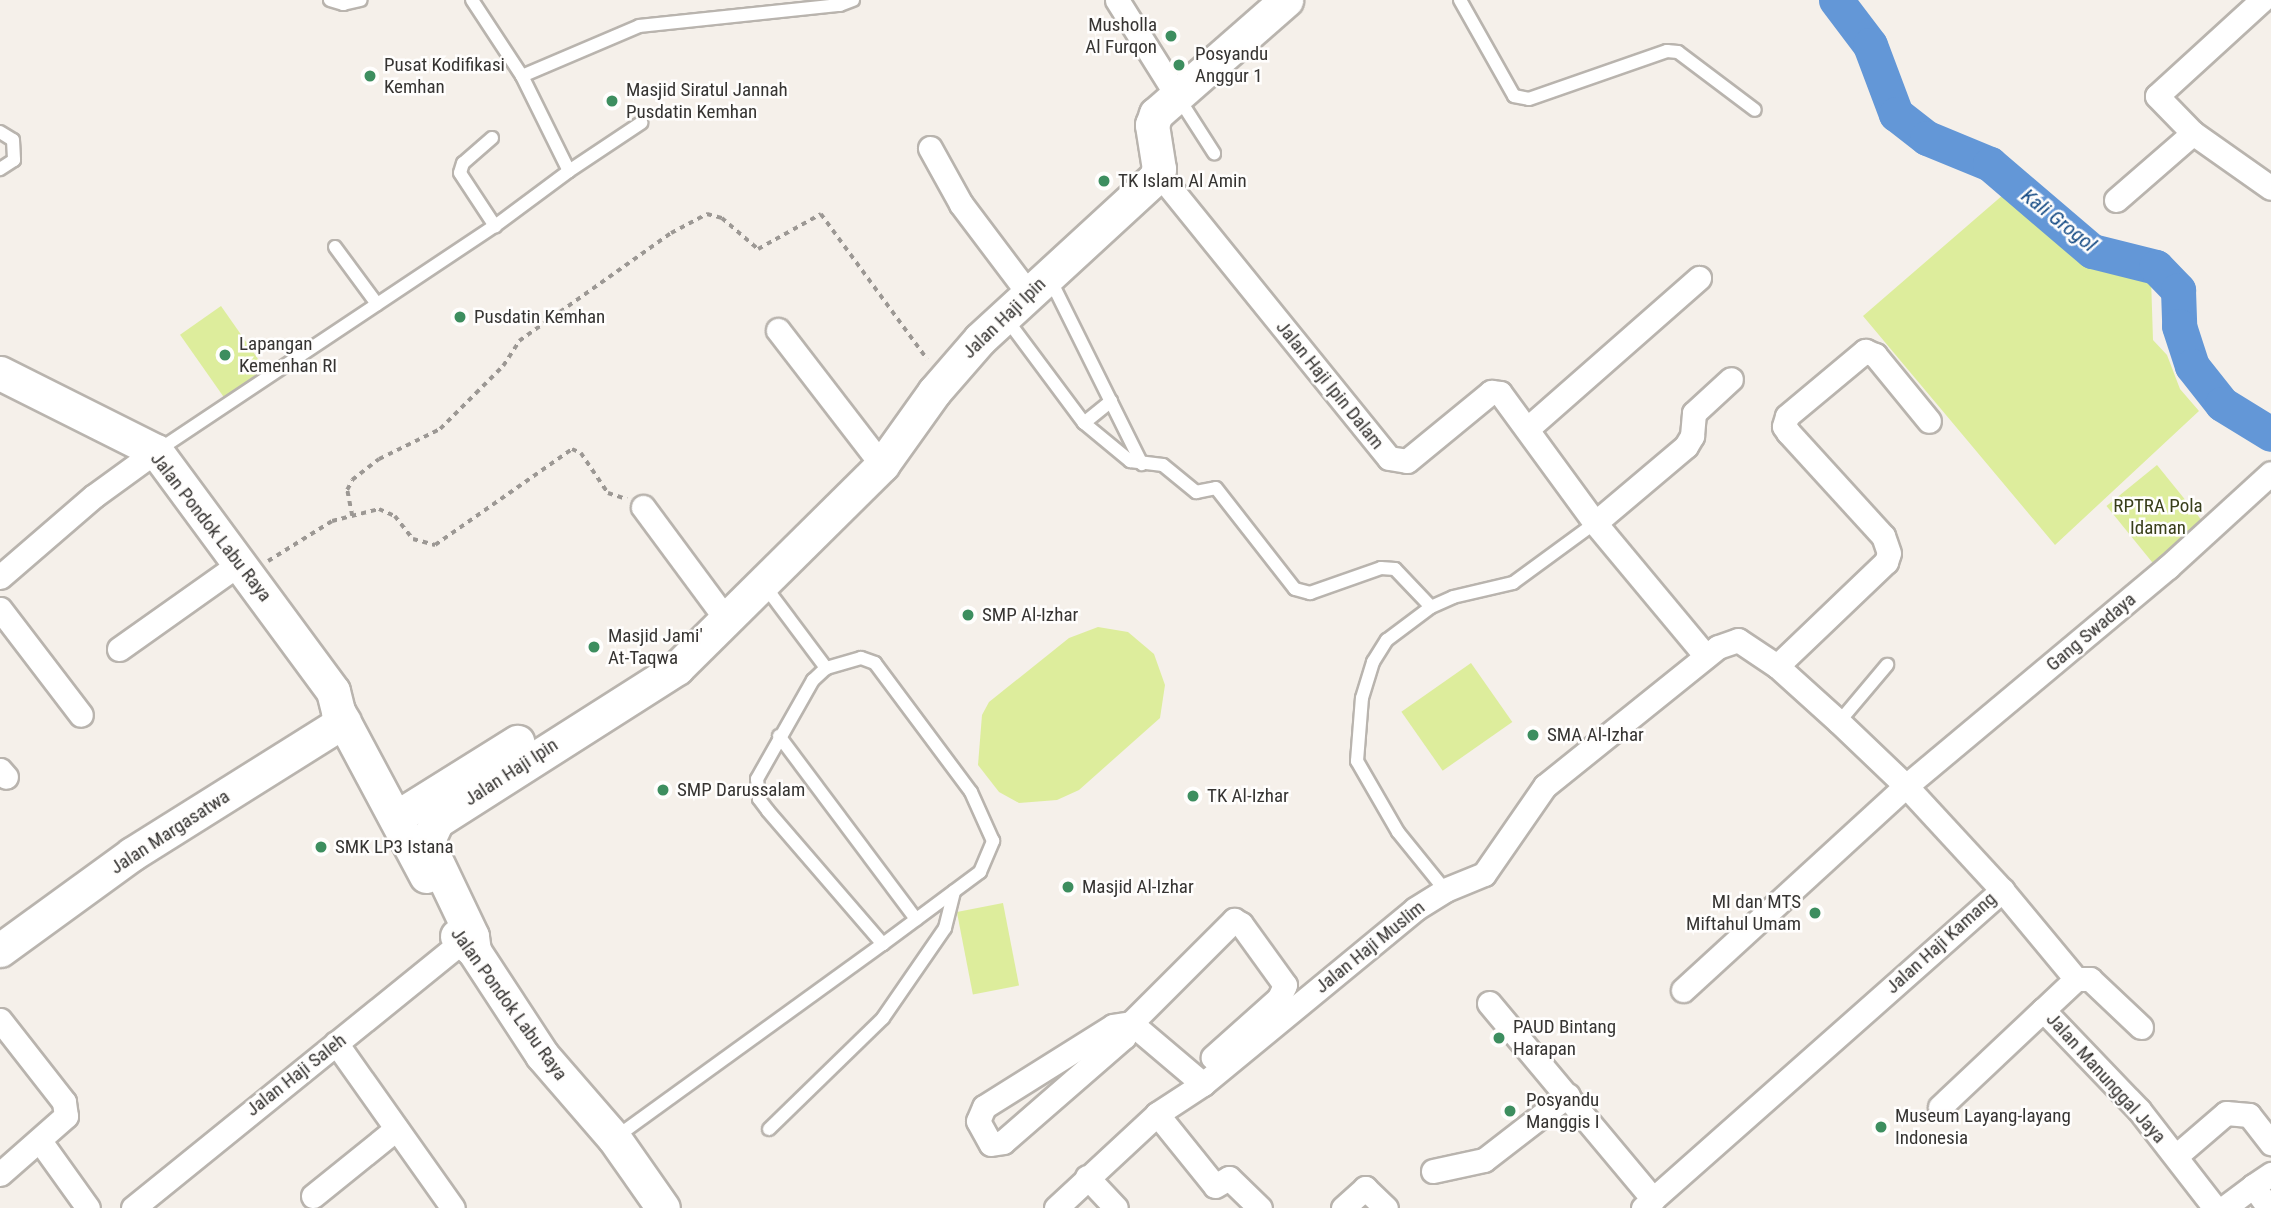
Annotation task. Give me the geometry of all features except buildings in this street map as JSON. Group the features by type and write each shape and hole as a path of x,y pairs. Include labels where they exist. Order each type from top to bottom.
{"main road":[{"path":"1159,174 1153,120 1176,94 1286,0"},
{"name":"Jalan Haji Ipin","path":"467,947 472,936 436,864 429,838 437,821 533,745 666,653 700,642 726,619 882,465 943,381 1003,315 1159,174"},
{"name":"Jalan Pondok Labu Raya","path":"0,373 151,455 232,562 325,695 397,817 467,947 542,1055 614,1138 663,1208"},
{"name":"Jalan Pondok Labu Raya","path":"0,389 151,455"},
{"name":"Jalan Margasatwa","path":"0,950 132,854 325,695"},
{"name":"Jalan Haji Ipin","path":"397,817 533,745"}],"street":[{"path":"1117,0 1176,94"},
{"path":"2262,0 2160,91 2159,101 2193,133 2271,188"},
{"path":"2116,200 2193,133"},
{"path":"930,148 961,204 1039,284"},
{"name":"Jalan Haji Ipin Dalam","path":"1159,174 1389,458 1407,461 1491,392 1500,393 1595,523 1706,656"},
{"path":"1527,429 1699,278"},
{"path":"778,330 882,465"},
{"path":"1777,666 1886,562 1889,553 1882,536 1788,432 1784,426 1787,416 1865,351 1875,355 1929,421"},
{"path":"1595,523 1686,446 1692,436 1694,412 1731,379"},
{"path":"0,577 94,496 151,455"},
{"name":"Gang Swadaya","path":"1683,990 1906,786 2168,567 2271,473"},
{"path":"643,507 726,619"},
{"path":"119,649 232,562"},
{"path":"0,609 81,715"},
{"name":"Jalan Haji Kamang","path":"1648,1204 2002,890 1906,786 1777,666 1738,640 1706,656"},
{"name":"Jalan Haji Muslim","path":"1056,1208 1087,1177 1198,1079 1415,909 1445,890 1493,867 1522,814 1545,786 1706,656"},
{"path":"2002,890 2076,979 2090,979 2141,1027"},
{"path":"1131,1023 1113,1027 984,1107 977,1113 980,1130 991,1143 1003,1142 1124,1037 1131,1023 1226,925 1234,920 1241,924 1283,977 1283,992 1198,1079 1131,1023"},
{"name":"Jalan Haji Saleh","path":"132,1208 336,1043 467,947"},
{"name":"Jalan Manunggal Jaya","path":"2076,979 2043,1010 2176,1156 2214,1208"},
{"path":"1489,1003 1568,1095 1648,1204"},
{"path":"1940,1107 2043,1010"},
{"path":"0,1020 64,1102 66,1116 0,1174"},
{"path":"336,1043 453,1208"},
{"path":"1433,1171 1485,1160 1568,1095"},
{"path":"2176,1156 2226,1113 2249,1115 2271,1143"},
{"path":"1157,1114 1216,1186 1229,1178 1260,1208"},
{"path":"313,1196 397,1129"},
{"path":"40,1141 88,1208"},
{"path":"1087,1177 1116,1208"},
{"path":"2224,1208 2262,1180 2269,1208"},
{"path":"1343,1208 1365,1188 1386,1208"}],"lane":[{"path":"330,0 342,4 361,0"},
{"path":"472,0 522,76 569,171"},
{"path":"522,76 639,26 778,5 840,3 853,0"},
{"path":"1461,0 1514,96 1529,99 1667,51 1678,52 1755,110"},
{"path":"1176,94 1214,153"},
{"path":"151,455 495,226 640,123"},
{"path":"0,132 13,140 13,160 0,169"},
{"path":"492,138 463,163 460,173 495,226"},
{"path":"335,247 377,304"},
{"path":"1039,284 1111,401 1142,464"},
{"path":"1003,315 1084,423 1116,451 1142,464 1163,465 1196,492 1216,488 1295,589 1310,593 1381,568 1395,569 1431,607"},
{"path":"1084,423 1111,401"},
{"path":"1445,890 1398,832 1357,761 1362,698 1373,662 1387,640 1431,607 1453,597 1513,583 1595,523"},
{"path":"764,584 826,668"},
{"path":"614,1138 883,944 980,872 993,841 971,792 875,663 860,658 826,668 803,693 757,779 759,799 883,944"},
{"path":"1839,722 1887,665"},
{"path":"779,736 916,919"},
{"path":"769,1129 883,1018 945,928 954,891"}],"path":[{"path":"352,516 347,490 352,480 379,458 440,429 503,366 519,341 671,233 707,214 723,218 758,249 821,214 943,381"},
{"path":"232,562 332,521 379,509 395,516 413,539 435,545 572,449 581,453 608,493 643,507"}],"green space":[{"path":"2011,188 2064,243 2129,257 2151,278 2153,340 2167,355 2180,389 2199,411 2055,545 1863,316"},
{"name":"Lapangan Kemenhan RI","path":"221,306 270,376 229,404 180,335"},
{"name":"RPTRA Pola Idaman","path":"2157,465 2208,528 2157,569 2106,506"},
{"path":"1098,627 1128,632 1154,654 1165,685 1160,718 1079,790 1057,800 1019,803 999,792 978,765 982,715 989,702 1069,638"},
{"path":"1471,663 1512,722 1443,771 1401,712"},
{"path":"1003,903 1019,985 973,994 957,912"}],"waterway":[{"name":"Kali Grogol","path":"1836,0 1870,45 1896,114 1927,138 1990,164 2092,251 2156,267 2178,290 2179,326 2192,366 2222,404 2271,434"}],"place":[{"name":"Musholla Al Furqon","path":"1171,36"},
{"name":"Posyandu Anggur 1","path":"1179,65"},
{"name":"Pusat Kodifikasi Kemhan","path":"370,76"},
{"name":"Masjid Siratul Jannah Pusdatin Kemhan","path":"612,101"},
{"name":"TK Islam Al Amin","path":"1104,181"},
{"name":"Pusdatin Kemhan","path":"460,317"},
{"name":"Lapangan Kemenhan RI","path":"225,355"},
{"name":"SMP Al-Izhar","path":"968,615"},
{"name":"Masjid Jami' At-Taqwa","path":"594,647"},
{"name":"SMA Al-Izhar","path":"1533,735"},
{"name":"SMP Darussalam","path":"663,790"},
{"name":"TK Al-Izhar","path":"1193,796"},
{"name":"SMK LP3 Istana","path":"321,847"},
{"name":"Masjid Al-Izhar","path":"1068,887"},
{"name":"MI dan MTS Miftahul Umam","path":"1815,913"},
{"name":"PAUD Bintang Harapan","path":"1499,1038"},
{"name":"Posyandu Manggis I","path":"1510,1111"},
{"name":"Museum Layang-layang Indonesia","path":"1881,1127"}]}
